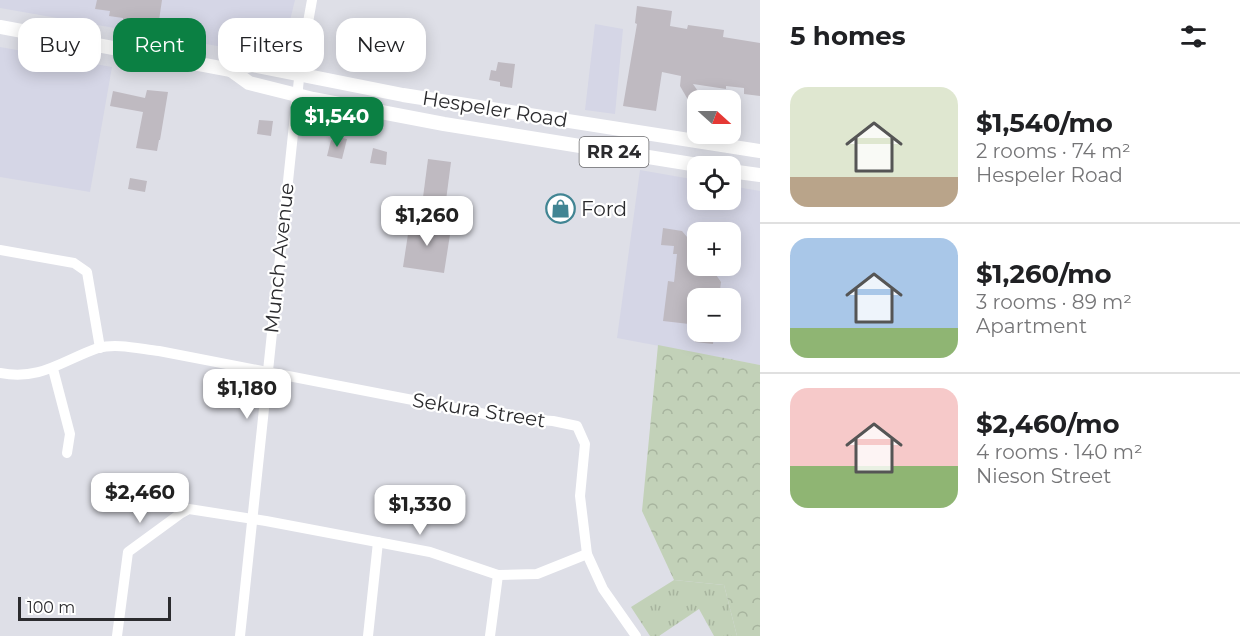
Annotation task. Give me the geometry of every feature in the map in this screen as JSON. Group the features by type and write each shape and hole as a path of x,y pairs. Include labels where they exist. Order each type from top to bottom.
{"main road":[{"name":"Hespeler Road","path":"0,27 218,68"},
{"name":"Hespeler Road","path":"234,72 249,83 297,95 444,124 687,163"},
{"name":"Hespeler Road","path":"289,72 403,95 760,151"},
{"path":"741,172 760,175"}],"street":[{"name":"Munch Avenue","path":"240,636 299,74 312,0"},
{"path":"0,250 74,263 87,272 100,348 53,369 32,374 0,373"},
{"name":"Sekura Street","path":"100,348 122,346 159,351 506,418 553,421 576,426 585,444 580,496 587,554 603,589 636,636"},
{"path":"53,369 70,434 67,453"},
{"path":"117,636 128,552 189,509 430,552 498,575 537,574 587,554"},
{"path":"368,636 378,542"},
{"path":"490,636 498,575"}],"shaded area":[{"path":"0,0 295,0 291,18 218,18 218,46 206,44 206,18 113,18 113,28 101,26 101,18 57,18 0,8"},
{"path":"595,24 623,29 615,114 585,110"},
{"path":"0,47 18,50 18,72 101,72 101,65 112,67 90,192 0,177"},
{"path":"640,170 687,178 687,210 741,210 741,188 760,191 760,365 617,338"}],"green space":[{"path":"658,345 760,365 760,636 737,636 724,585 674,580 642,511"},
{"path":"674,580 724,585 737,636 714,636 699,609 659,636 650,636 631,607"}],"building":[{"path":"97,0 162,0 159,18 123,18 109,16 110,11 95,9"},
{"path":"637,6 672,11 670,26 687,29 688,25 724,30 723,37 760,43 760,96 744,94 744,88 726,86 726,89 693,84 697,90 687,90 687,98 680,86 681,76 662,72 656,111 623,106 637,24 635,23"},
{"path":"498,62 515,64 512,88 500,86 500,82 489,80 491,70 496,71"},
{"path":"147,90 168,92 157,151 136,148 143,112 110,106 113,91 145,98"},
{"path":"259,120 273,121 271,136 257,134"},
{"path":"337,137 347,139 342,159 327,156 331,140 336,141"},
{"path":"373,148 387,152 386,165 370,163"},
{"path":"428,159 451,162 445,208 422,205"},
{"path":"130,178 147,181 145,192 128,189"},
{"path":"410,221 451,228 444,273 403,267"},
{"path":"663,228 682,231 687,237 687,276 717,276 721,282 720,288 687,288 687,324 663,321 668,281 674,282 677,254 673,254 674,246 661,245"}],"place":[{"name":"Ford","path":"560,209"}]}
